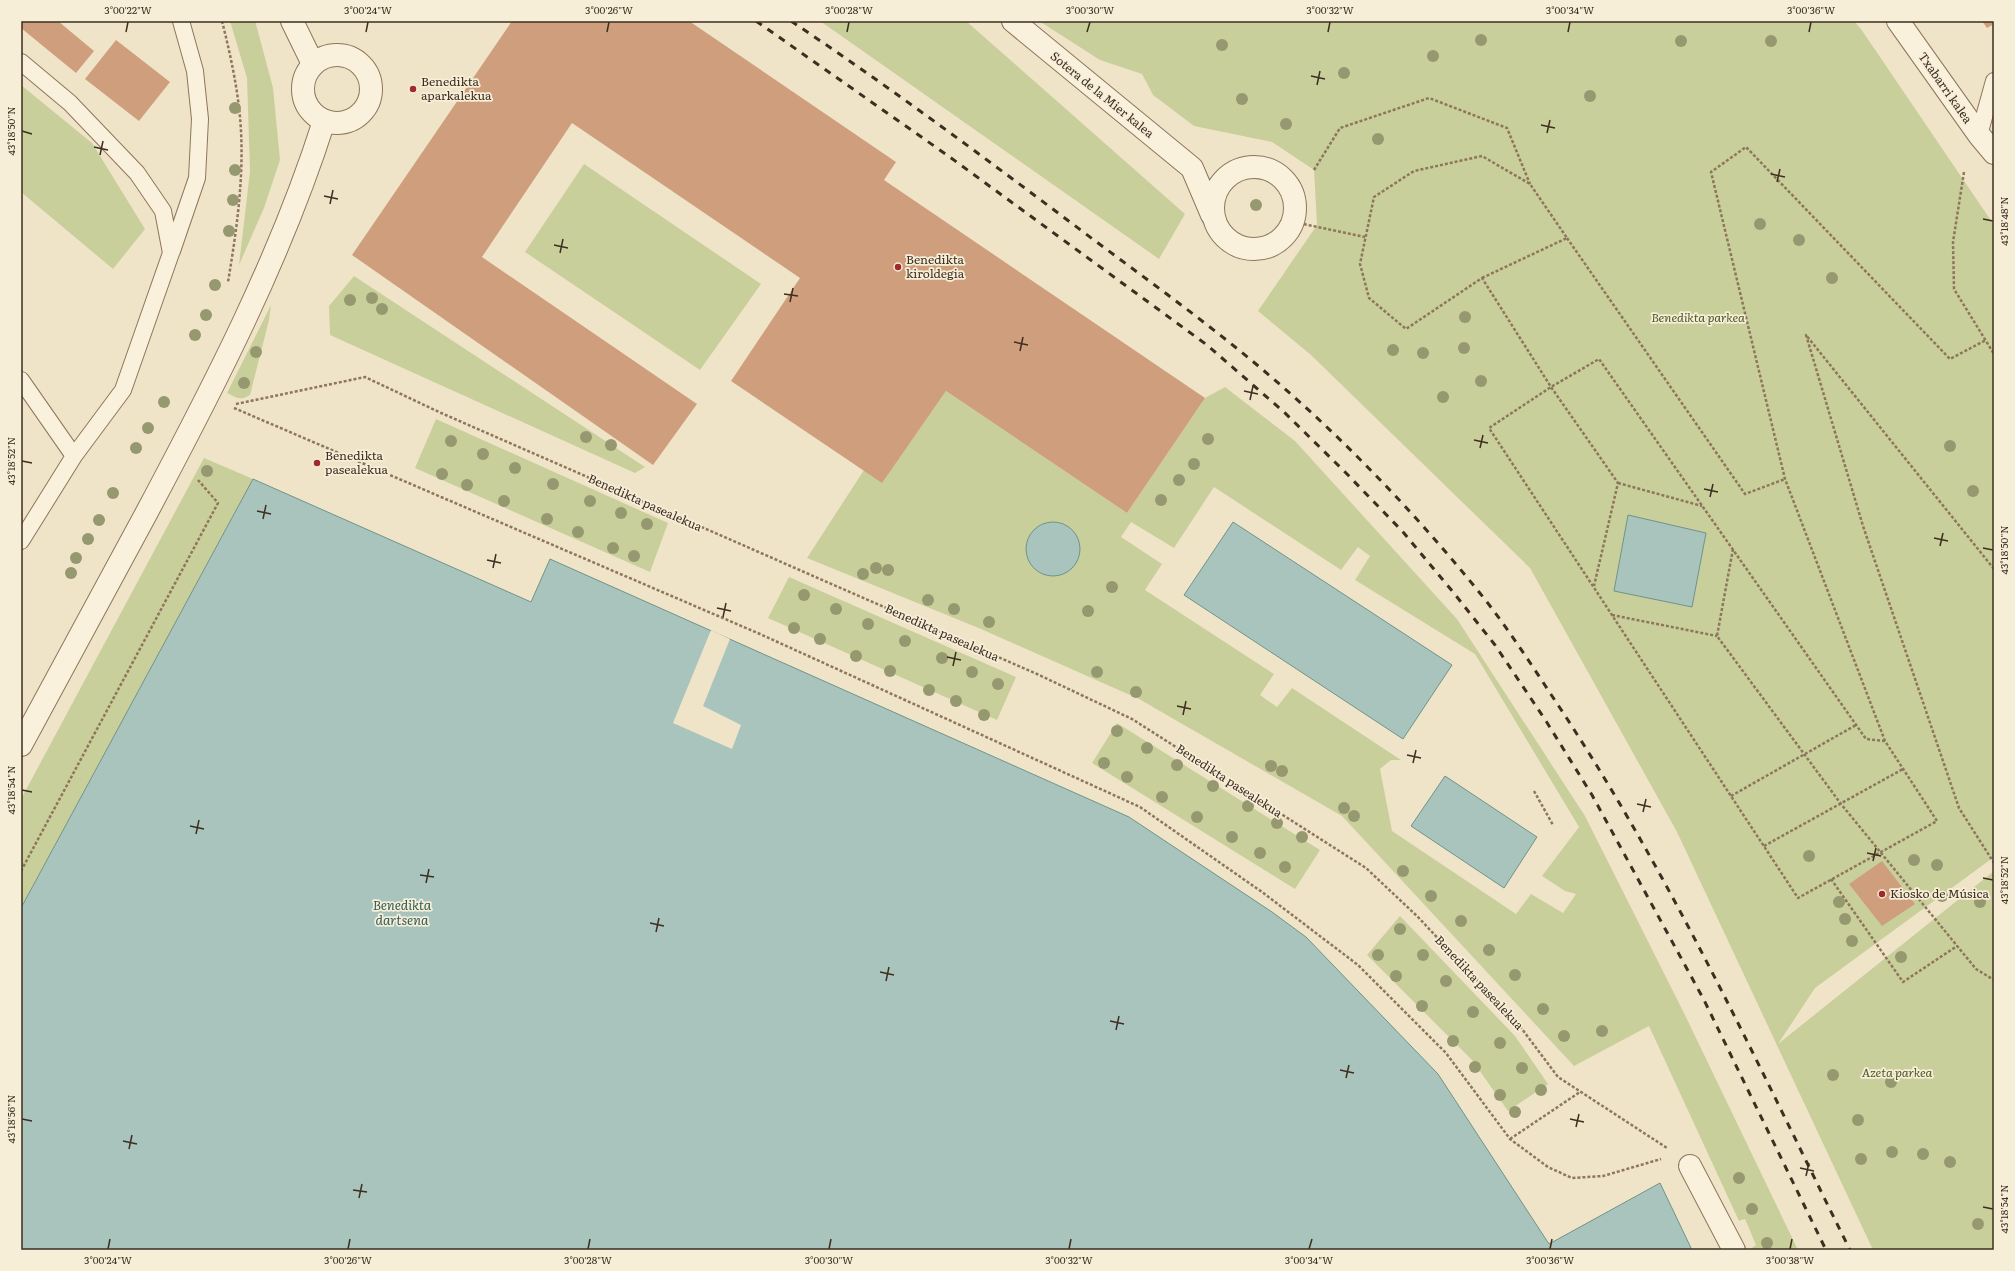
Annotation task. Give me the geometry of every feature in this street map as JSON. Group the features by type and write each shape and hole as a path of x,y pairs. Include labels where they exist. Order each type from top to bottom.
{"street":[{"path":"292,21 313,64"},
{"name":"Sotera de la Mier kalea","path":"1013,21 1192,168 1212,214"},
{"name":"Txabarri kalea","path":"1898,21 1979,135 1994,153"},
{"path":"326,57 347,57 357,62 365,70 370,80 371,91 369,102 355,119 334,124 324,121 314,115 307,106 303,95 305,79 313,64 326,57"},
{"path":"21,745 212,391 252,303 307,172 324,121"},
{"path":"1192,168 1238,170 1251,167 1264,168 1277,174 1287,183 1293,195 1296,208 1294,222 1287,233 1277,243 1265,249 1251,250 1237,247 1225,239 1216,228 1212,214 1213,200 1217,188 1226,177 1238,170"},
{"path":"1686,1162 1734,1250"}],"lane":[{"path":"21,541 74,456 123,390 197,178 200,118 195,71 181,21"},
{"path":"21,62 70,103 137,173 164,211 171,253"},
{"path":"1979,135 1994,81"},
{"path":"21,380 74,456"}],"path":[{"path":"222,21 233,64 240,118 241,179 235,239 226,289"},
{"path":"1314,170 1340,128 1429,98 1507,128 1530,184 1745,494 1785,479"},
{"path":"1885,741 1866,739 1599,359 1551,387 1489,428 1798,898 1937,821 1885,741 1785,479 1711,172 1746,147 1950,359 1986,340"},
{"path":"1530,184 1482,156 1414,171 1374,197 1360,264 1369,298 1406,329 1482,278 1567,238"},
{"path":"1964,172 1953,242 1954,289 1994,354"},
{"path":"1294,222 1365,237"},
{"path":"1482,278 1551,387 1618,483 1703,506"},
{"path":"1994,569 1806,335 1863,526 1959,808 1994,863"},
{"name":"Benedikta pasealekua","path":"1510,1139 1446,1053 1358,965 1262,892 1140,807 760,634 228,406 365,377 439,412 1031,672 1132,719 1366,868 1418,917 1519,1025 1558,1077 1686,1162"},
{"path":"21,871 218,503 197,479"},
{"path":"1593,586 1618,483"},
{"path":"1717,636 1732,548"},
{"path":"1612,615 1717,636 1841,804 1976,970 1994,980"},
{"path":"1731,796 1856,725"},
{"path":"1764,846 1903,769"},
{"path":"1534,791 1553,825"},
{"path":"1831,879 1903,982 1957,946"},
{"path":"1580,1092 1510,1139 1548,1167 1572,1178 1603,1176 1662,1159 1686,1162"}],"green space":[{"path":"230,21 255,21 273,88 280,160 264,208 239,265 250,171 247,78"},
{"path":"820,21 966,21 1185,214 1159,259"},
{"name":"Benedikta parkea","path":"1039,21 1854,21 1861,29 1994,225 1994,857 1815,988 1778,1044 1994,871 1994,1250 1873,1250 1677,832 1530,568 1311,355 1258,311 1317,225 1314,170 1272,142 1194,126 1153,95 1142,74 1100,60"},
{"path":"21,85 92,143 145,229 113,269 21,192"},
{"path":"584,164 761,284 700,370 525,252"},
{"path":"354,276 645,467 635,473 330,335 329,306"},
{"path":"271,305 269,320 250,395 244,398 236,397 227,393"},
{"path":"1225,387 1295,441 1457,619 1585,816 1684,1013 1798,1250 1749,1250 1756,1245 1745,1219 1739,1221 1649,1026 1574,1066 1342,816 1139,699 981,629 807,558 864,470 882,482 946,391 1127,513 1205,398","holes":["1214,487 1341,570 1358,547 1370,556 1355,580 1475,654 1579,827 1542,876 1565,891 1576,894 1563,913 1531,894 1516,914 1392,831 1380,769 1391,760 1401,760 1292,688 1277,707 1260,695 1274,674 1145,590 1162,564 1121,537 1131,522 1174,548"]},
{"path":"436,419 668,523 650,572 415,468"},
{"path":"204,458 253,479 21,908 21,799"},
{"path":"789,577 1016,677 997,720 768,618"},
{"path":"1117,723 1320,850 1295,889 1092,763"},
{"path":"1400,916 1515,1036 1548,1084 1508,1111 1472,1060 1367,955"}],"water":[{"name":"Benedikta dartsena","path":"253,479 531,602 550,559 1129,817 1272,912 1306,937 1438,1074 1549,1244 1660,1183 1692,1250 21,1250 21,908"},
{"path":"1628,515 1706,533 1692,607 1614,591"},
{"path":"1048,522 1058,522 1068,526 1076,534 1080,544 1080,554 1076,564 1068,572 1058,576 1048,576 1038,572 1030,564 1026,554 1026,544 1030,534 1038,526"},
{"path":"1233,522 1452,665 1403,739 1184,595"},
{"path":"1445,776 1537,837 1504,888 1411,826"}],"pier":[{"path":"711,630 730,639 703,706 741,725 732,749 673,723"}],"building":[{"path":"21,21 58,21 94,51 76,73 21,28"},
{"name":"Benedikta kiroldegia","path":"512,21 689,21 896,162 884,180 1205,398 1127,513 946,391 882,483 731,381 800,278 572,123 482,257 697,404 653,465 352,255"},
{"path":"1982,21 1994,21 1994,24 1987,28"},
{"path":"116,40 170,82 139,121 85,79"},
{"name":"Kiosko de Música","path":"1882,861 1915,904 1882,926 1849,884"}],"railway":[{"path":"756,21 947,155 1207,345 1284,412 1403,532 1495,645 1546,721 1592,795 1704,1000 1826,1250"},
{"path":"791,21 863,70 969,147 1184,307 1256,364 1324,424 1357,456 1450,557 1501,620 1521,649 1601,773 1640,839 1713,974 1850,1250"}],"place":[{"name":"Benedikta aparkalekua","path":"413,89"},
{"name":"Benedikta kiroldegia","path":"898,267"},
{"name":"Benedikta pasealekua","path":"317,463"},
{"name":"Kiosko de Música","path":"1882,894"}],"park label":[{"name":"Azeta parkea","path":"1897,1073"}]}
